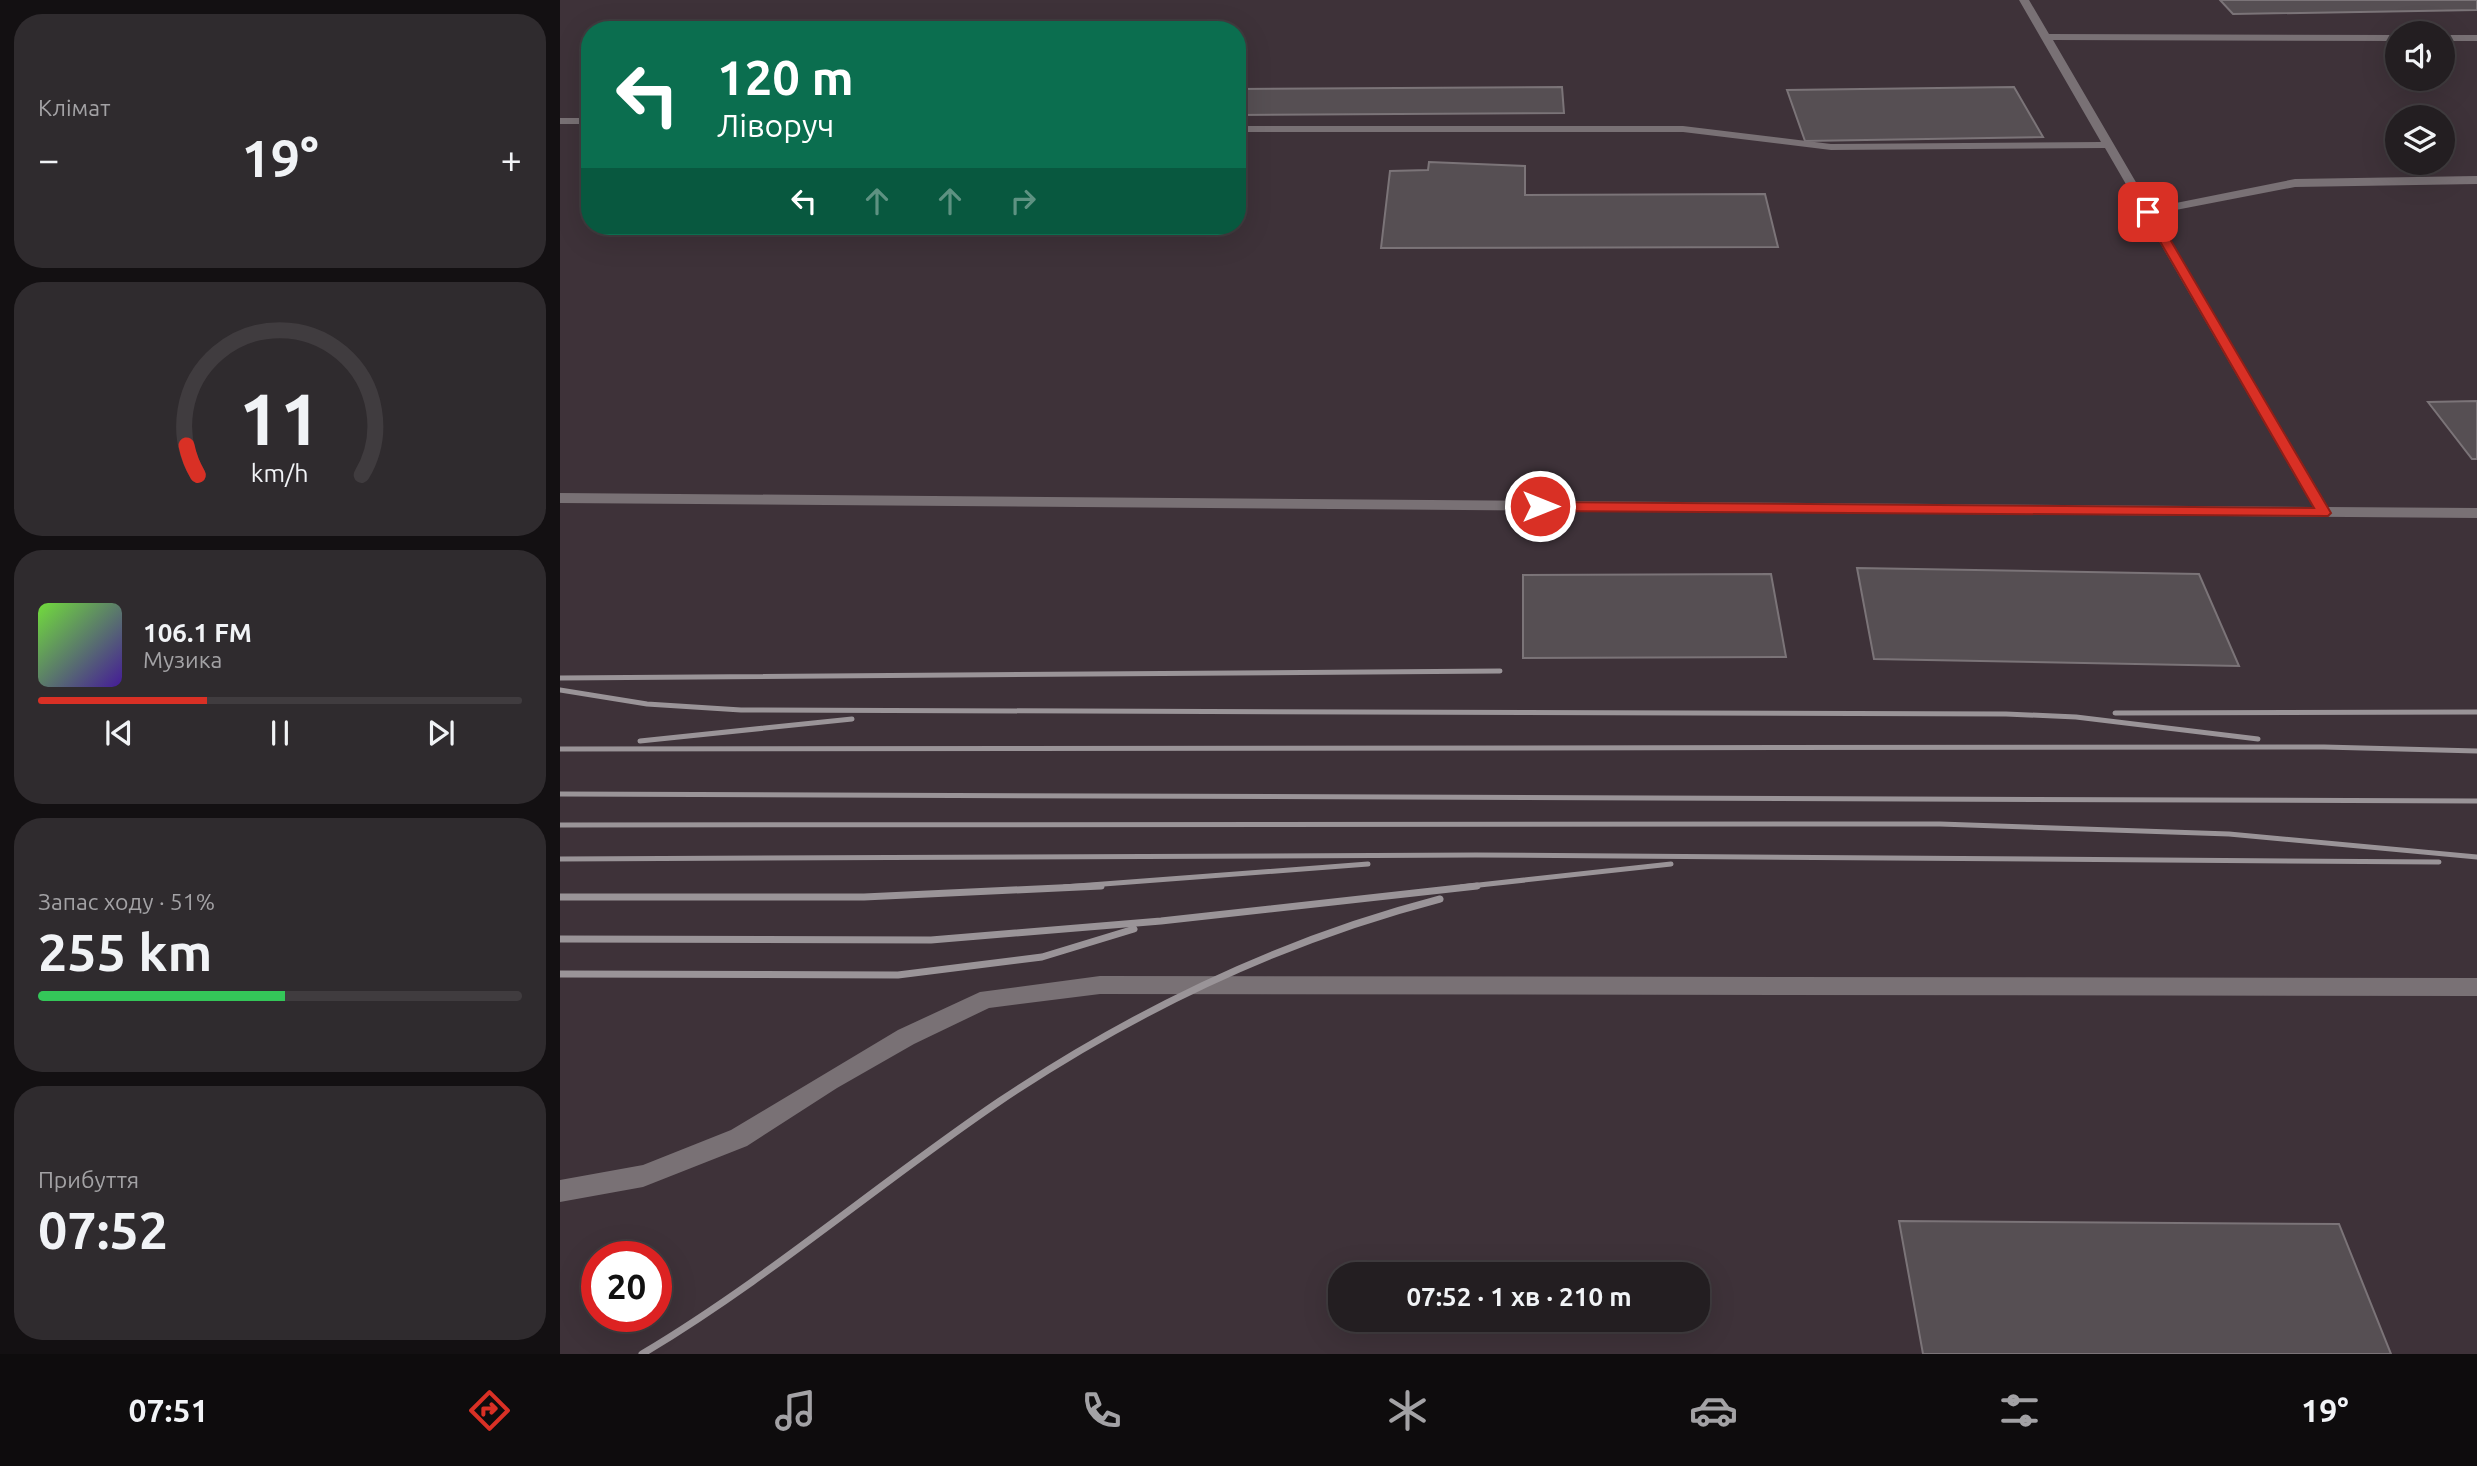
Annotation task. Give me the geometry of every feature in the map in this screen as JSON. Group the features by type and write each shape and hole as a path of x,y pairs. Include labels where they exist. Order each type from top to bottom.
{"lane":[{"path":"2024,0 2323,513"},
{"path":"2046,37 2385,38"},
{"path":"2455,38 2477,38"},
{"path":"560,121 581,121"},
{"path":"1246,129 1683,129 1831,147 2109,145"},
{"path":"2148,212 2295,183 2477,180"},
{"path":"560,498 2477,513"},
{"path":"560,1191 643,1177 739,1138 828,1081 906,1037 987,999 1100,985 2477,987"}],"shaded area":[{"path":"560,0 2477,0 2477,1354 560,1354"}],"building":[{"path":"2220,0 2477,0 2477,10 2233,14"},
{"path":"1562,87 1564,113 1246,115 1246,89"},
{"path":"2014,87 2043,137 1805,141 1787,90"},
{"path":"1429,162 1525,166 1525,195 1765,194 1778,247 1381,248 1390,171 1428,170"},
{"path":"2477,401 2477,459 2472,459 2428,402"},
{"path":"1857,568 2199,574 2239,666 1874,659"},
{"path":"1771,574 1786,657 1523,658 1523,575"},
{"path":"1899,1221 2339,1224 2391,1354 1923,1354"}],"railway":[{"path":"560,678 1500,671"},
{"path":"560,690 647,704 741,710 2006,714 2076,717 2258,739"},
{"path":"2115,713 2477,712"},
{"path":"640,741 852,719"},
{"path":"560,749 2324,747 2477,751"},
{"path":"560,794 2477,801"},
{"path":"560,825 1940,824 2229,834 2477,857"},
{"path":"560,859 1476,855 2439,862"},
{"path":"1064,887 1368,864"},
{"path":"1461,887 1671,864"},
{"path":"560,897 864,897 1101,886"},
{"path":"560,939 931,940 1161,921 1477,886"},
{"path":"642,1354 779,1263 1000,1101 1104,1037 1212,981 1267,957 1324,935 1440,899"},
{"path":"560,974 898,975 1042,957 1134,929"}],"route":[{"path":"1540,506 2323,513 2148,212"}]}
